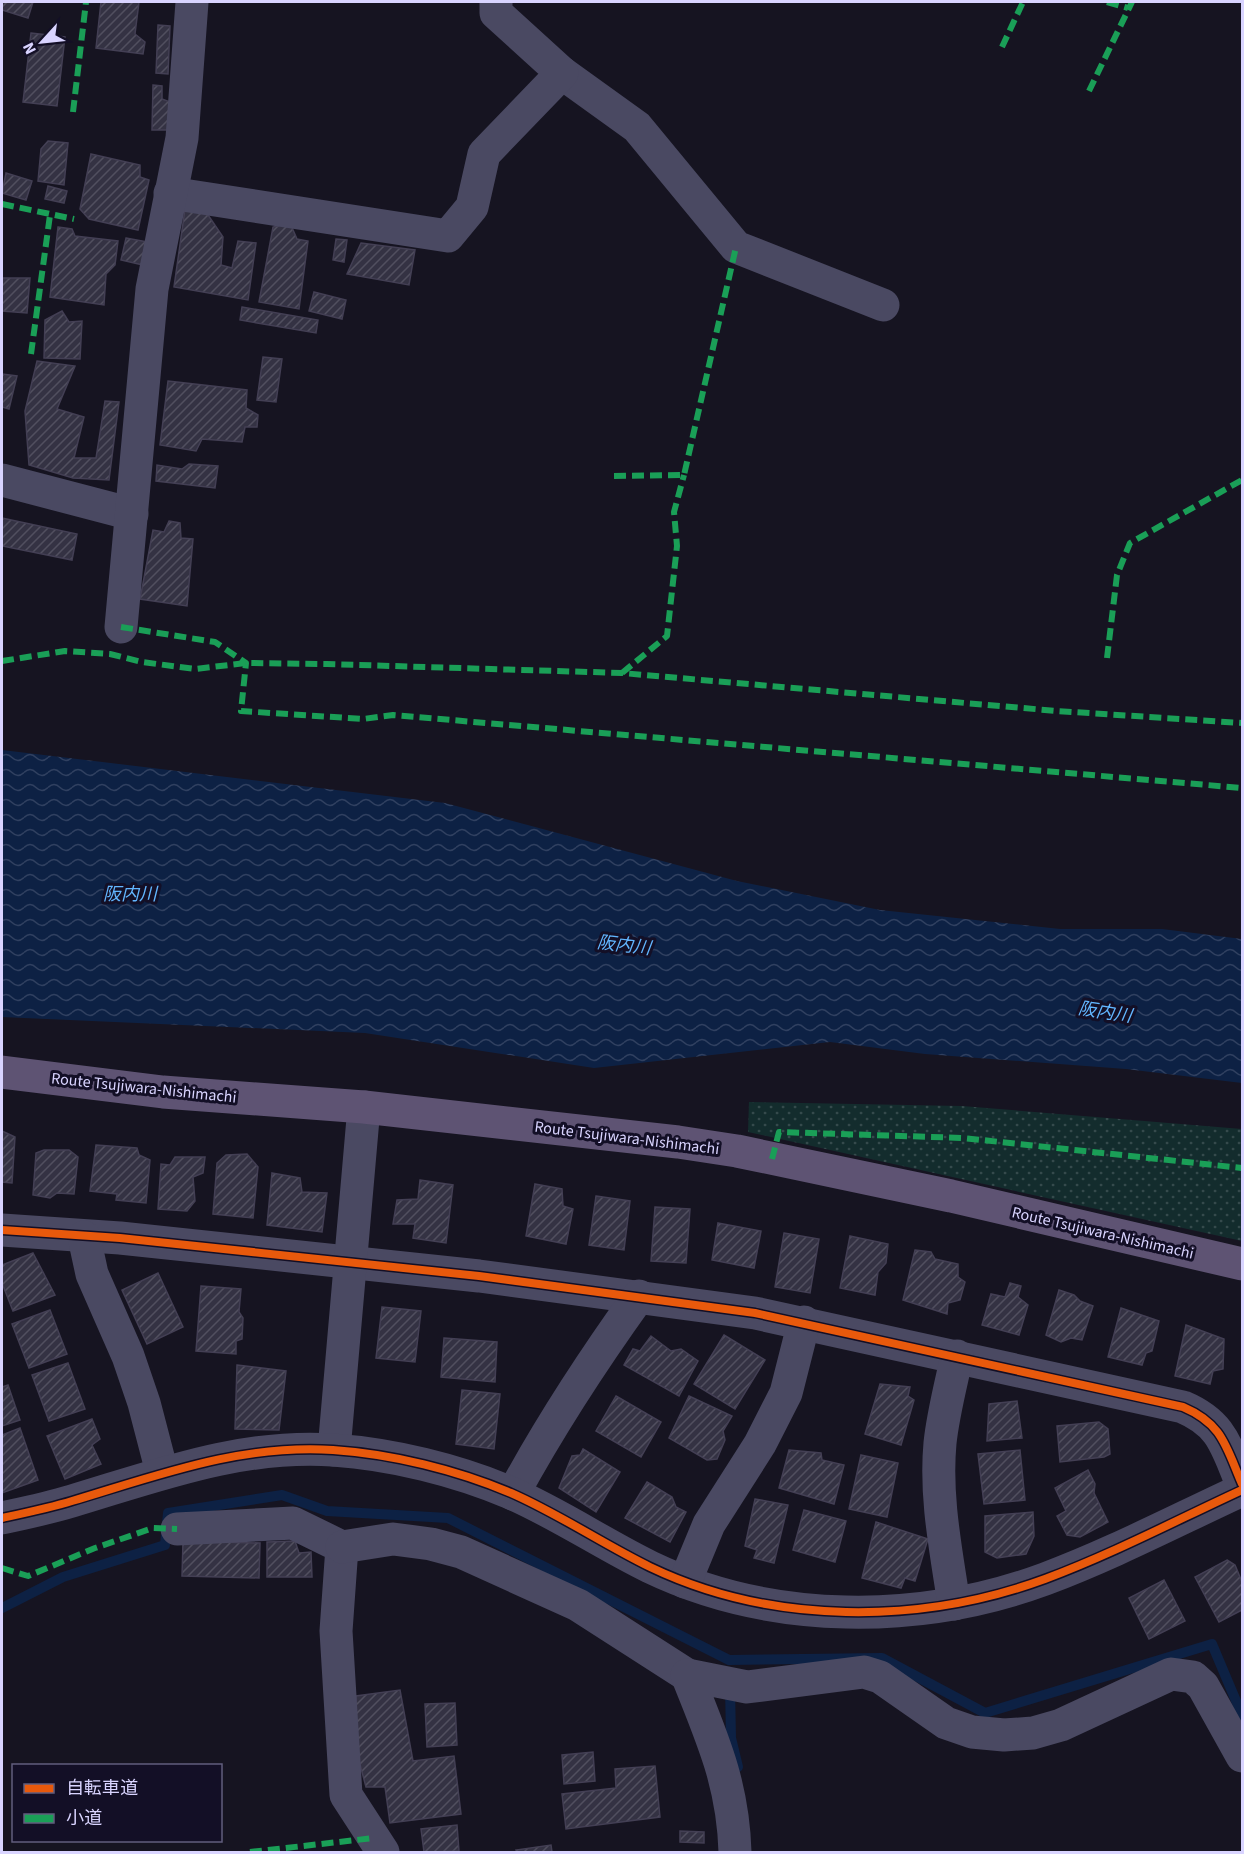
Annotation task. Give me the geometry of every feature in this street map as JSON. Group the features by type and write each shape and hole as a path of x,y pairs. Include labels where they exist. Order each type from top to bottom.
{"main road":[{"name":"Route Tsujiwara-Nishimachi","path":"2,1072 163,1092 364,1107 656,1139 737,1151 951,1196 1242,1264"}],"street":[{"path":"121,627 152,289 182,138 192,2"},
{"path":"496,2 496,13 562,73 637,127 735,247 883,305"},
{"path":"170,193 447,236 472,207 484,154 562,73"},
{"path":"2,480 132,514"},
{"path":"333,1450 364,1107"},
{"path":"2,1230 120,1238 479,1276 639,1296 804,1322 1189,1410 1209,1420 1219,1432 1242,1484"},
{"path":"84,1237 92,1274 128,1356 144,1402 162,1472"},
{"path":"513,1494 545,1435 582,1376 639,1296"},
{"path":"685,1582 709,1524 760,1444 786,1393 804,1322"},
{"path":"954,1604 939,1509 938,1474 940,1440 957,1356"},
{"path":"2,1518 68,1502 210,1459 245,1454 333,1450 444,1471 513,1494 649,1566 685,1582 750,1601 789,1608 858,1612 954,1604 1046,1579 1242,1490"},
{"path":"177,1529 293,1524 342,1547 393,1539 431,1544 461,1552 578,1605 700,1678 747,1687 864,1672 880,1677 946,1723 972,1732 1004,1735 1033,1733 1061,1725 1171,1674 1193,1677 1203,1686 1242,1756"},
{"path":"342,1547 336,1631 346,1794 383,1852"},
{"path":"700,1678 730,1791 735,1852"}],"green space":[{"path":"749,1102 962,1106 1242,1129 1242,1241 748,1132"}],"water":[{"name":"阪内川","path":"2,750 445,803 737,881 880,910 1060,929 1162,929 1242,939 1242,1083 1126,1069 925,1054 830,1042 594,1068 365,1033 2,1017"}],"building":[{"path":"2,2 33,2 28,18 2,10"},
{"path":"101,2 139,2 135,34 145,42 143,54 96,48"},
{"path":"158,25 170,26 168,74 156,73"},
{"path":"31,33 65,37 57,106 23,102"},
{"path":"153,85 162,86 162,99 170,102 170,130 152,130"},
{"path":"48,141 68,143 64,185 38,181 41,149"},
{"path":"91,154 140,165 140,177 149,180 138,230 89,219 80,209"},
{"path":"6,173 32,181 26,200 2,193"},
{"path":"48,186 67,191 64,203 45,199"},
{"path":"185,209 204,209 223,237 221,265 232,268 238,241 256,243 248,300 174,287"},
{"path":"290,223 297,239 308,241 299,309 259,302 273,227"},
{"path":"58,227 72,229 75,236 118,241 115,265 106,274 104,305 50,297"},
{"path":"126,238 148,242 143,265 121,260"},
{"path":"336,239 347,240 344,262 333,260"},
{"path":"361,243 415,250 409,285 347,274"},
{"path":"2,278 30,278 27,313 2,311"},
{"path":"314,292 346,300 342,319 309,311"},
{"path":"242,307 318,320 316,333 240,320"},
{"path":"62,311 69,322 82,321 80,359 44,358 45,320"},
{"path":"263,357 282,359 276,402 257,400"},
{"path":"37,361 75,366 57,409 84,417 74,458 96,458 105,401 119,402 109,480 73,478 29,465 25,411"},
{"path":"2,374 17,376 9,409 2,407"},
{"path":"168,381 247,390 246,408 258,415 257,427 245,427 242,442 202,439 196,451 160,445"},
{"path":"189,464 218,466 215,488 156,481 157,465 182,469"},
{"path":"2,518 77,534 72,560 2,546"},
{"path":"169,521 180,523 181,538 193,539 187,606 140,599 153,530 164,532"},
{"path":"2,1131 15,1137 12,1183 2,1182"},
{"path":"96,1145 137,1148 139,1155 150,1160 146,1203 116,1200 117,1194 90,1191"},
{"path":"44,1150 69,1150 78,1157 74,1194 57,1193 50,1198 33,1195 36,1153"},
{"path":"247,1154 258,1167 253,1218 213,1214 217,1163 226,1155"},
{"path":"175,1157 205,1157 203,1173 193,1177 195,1201 187,1211 158,1209 161,1164 170,1165"},
{"path":"272,1173 300,1178 302,1192 327,1193 322,1232 267,1225"},
{"path":"420,1180 453,1185 446,1243 413,1238 415,1224 393,1224 397,1200 418,1199"},
{"path":"535,1184 562,1189 563,1206 573,1209 566,1244 526,1236"},
{"path":"596,1196 630,1201 624,1250 589,1245"},
{"path":"655,1207 690,1209 686,1263 651,1261"},
{"path":"718,1223 761,1231 754,1268 712,1260"},
{"path":"784,1233 819,1239 810,1293 775,1287"},
{"path":"850,1236 888,1244 886,1263 878,1272 875,1295 840,1288"},
{"path":"915,1250 931,1252 935,1259 958,1264 958,1277 965,1282 960,1300 948,1303 947,1314 903,1300"},
{"path":"33,1253 55,1295 13,1311 2,1283 2,1265"},
{"path":"158,1273 183,1327 147,1344 122,1290"},
{"path":"1010,1283 1021,1286 1018,1297 1028,1305 1019,1335 982,1325 991,1294 1005,1297"},
{"path":"201,1286 241,1289 239,1312 243,1318 242,1339 236,1341 236,1354 196,1351"},
{"path":"1059,1290 1074,1295 1080,1301 1093,1306 1082,1340 1071,1338 1061,1342 1046,1335"},
{"path":"382,1307 421,1311 415,1362 376,1358"},
{"path":"1121,1308 1159,1321 1152,1351 1146,1353 1142,1365 1108,1357"},
{"path":"50,1310 67,1354 29,1368 12,1324"},
{"path":"1186,1325 1224,1339 1223,1369 1213,1371 1210,1384 1175,1376"},
{"path":"724,1335 765,1360 735,1409 694,1384"},
{"path":"651,1336 671,1351 681,1349 698,1361 679,1396 624,1365 633,1349 640,1351"},
{"path":"444,1338 497,1342 495,1382 441,1377"},
{"path":"68,1363 85,1409 49,1421 32,1375"},
{"path":"237,1365 286,1371 279,1430 235,1429"},
{"path":"880,1384 910,1387 908,1396 914,1400 901,1445 865,1434"},
{"path":"8,1385 20,1420 2,1426 2,1387"},
{"path":"462,1390 500,1394 494,1449 456,1444"},
{"path":"616,1396 661,1422 641,1457 596,1431"},
{"path":"689,1396 732,1416 723,1431 725,1440 717,1459 707,1460 669,1438"},
{"path":"1017,1401 1022,1438 987,1441 989,1404"},
{"path":"92,1419 100,1439 92,1445 101,1464 65,1479 47,1436"},
{"path":"1099,1422 1108,1429 1110,1454 1104,1457 1060,1462 1057,1426"},
{"path":"20,1428 38,1480 2,1493 2,1435"},
{"path":"583,1449 620,1472 596,1512 559,1488 572,1456 580,1455"},
{"path":"789,1450 821,1453 822,1460 844,1465 834,1504 779,1488"},
{"path":"1020,1450 1025,1500 984,1504 978,1454"},
{"path":"861,1455 898,1463 887,1517 849,1509"},
{"path":"1088,1470 1095,1484 1094,1493 1108,1522 1080,1537 1067,1535 1057,1516 1066,1511 1055,1488"},
{"path":"647,1482 672,1497 676,1507 686,1512 670,1542 625,1518"},
{"path":"755,1499 788,1505 774,1563 754,1558 757,1550 745,1546"},
{"path":"804,1510 846,1521 835,1562 793,1550"},
{"path":"1033,1512 1034,1536 1026,1554 997,1558 985,1552 985,1516"},
{"path":"876,1522 928,1539 915,1581 905,1578 901,1588 862,1578"},
{"path":"183,1541 260,1543 259,1578 182,1576"},
{"path":"295,1541 299,1553 311,1552 312,1577 267,1577 267,1542"},
{"path":"1227,1560 1235,1565 1242,1582 1242,1610 1219,1622 1195,1577"},
{"path":"1164,1580 1185,1621 1149,1639 1129,1598"},
{"path":"400,1690 413,1761 454,1756 461,1814 390,1823 385,1787 366,1787 354,1742 356,1696"},
{"path":"455,1703 457,1745 427,1747 425,1704"},
{"path":"593,1752 595,1781 564,1784 562,1755"},
{"path":"655,1766 660,1817 566,1829 562,1794 616,1788 615,1769"},
{"path":"457,1825 459,1851 424,1852 421,1829"},
{"path":"680,1831 704,1832 704,1843 680,1842"},
{"path":"551,1845 552,1852 517,1852 516,1850"}],"waterway":[{"path":"2,1608 63,1577 165,1545 168,1513 282,1495 327,1511 448,1518 729,1660 882,1658 985,1713 1212,1644 1242,1715"},
{"path":"730,1687 731,1738 738,1767"}],"marked path":[{"path":"73,112 86,2"},
{"path":"1002,47 1023,2"},
{"path":"1107,2 1128,8"},
{"path":"1089,91 1132,2"},
{"path":"2,204 74,219"},
{"path":"31,354 50,215"},
{"path":"614,476 684,475 736,247"},
{"path":"622,673 667,636 677,546 674,512 684,475"},
{"path":"1107,658 1117,575 1130,543 1242,480"},
{"path":"121,627 215,642 246,663 241,711 363,719 393,715 1242,788"},
{"path":"2,661 65,651 110,654 142,662 195,669 246,663 622,673 1057,711 1242,723"},
{"path":"772,1159 779,1132 963,1138 1242,1168"},
{"path":"2,1568 28,1576 95,1548 153,1528 177,1529"},
{"path":"250,1852 374,1838"}],"cycle path":[{"path":"2,1230 120,1238 479,1276 755,1313 1183,1407 1207,1421 1222,1438 1242,1484"},
{"path":"2,1518 55,1506 168,1472 232,1457 299,1449 355,1452 401,1459 447,1470 511,1493 650,1567 697,1586 745,1600 795,1608 846,1612 897,1611 948,1605 997,1594 1045,1579 1095,1559 1242,1490"}]}
